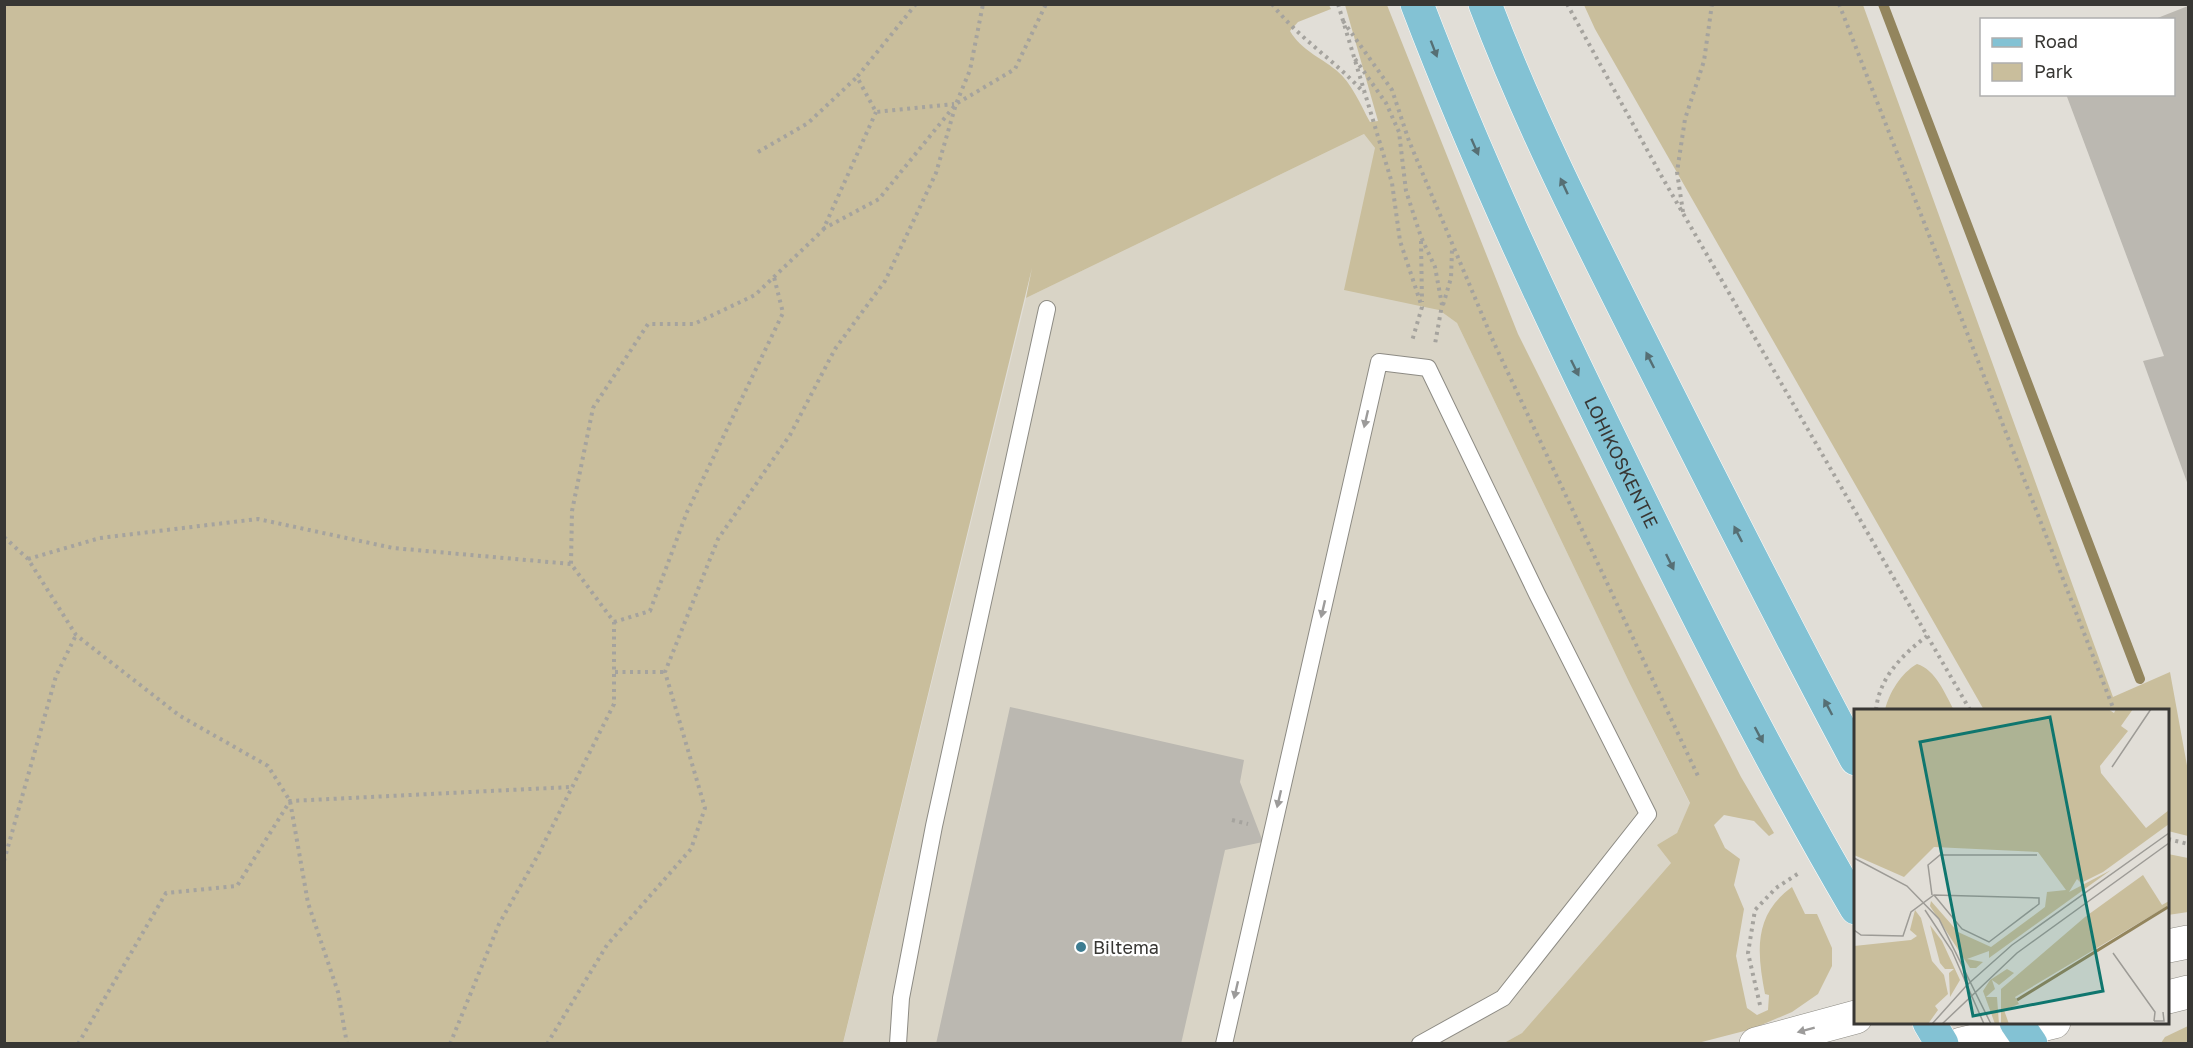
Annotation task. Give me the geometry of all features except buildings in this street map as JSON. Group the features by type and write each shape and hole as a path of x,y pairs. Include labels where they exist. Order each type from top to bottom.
{"main road":[{"name":"LOHIKOSKENTIE","path":"1417,4 1451,93 1549,315 1707,636 1805,822 1854,905"},
{"path":"1485,4 1506,61 1575,210 1775,609 1854,755"},
{"path":"2169,946 2188,942"},
{"path":"2169,997 2188,992"},
{"path":"1756,1044 1854,1018"},
{"path":"1930,1024 1942,1044"},
{"path":"1961,1044 2023,1032 2051,1024"}],"lane":[{"path":"898,1044 901,998 934,826 1047,309"},
{"path":"1224,1044 1379,362 1428,368 1537,594 1648,814 1503,999 1420,1044"}],"path":[{"path":"758,152 808,123 857,77 916,4"},
{"path":"547,1044 607,945 691,849 705,808 665,672 718,539 790,435 835,349 885,281 936,173 956,104 970,70 983,4"},
{"path":"450,1044 499,924 538,855 614,704 614,622 571,564 572,511 593,408 648,324 694,324 755,295 822,230 879,199 956,104 1015,69 1046,4"},
{"path":"1272,4 1322,55 1344,71 1366,96"},
{"path":"1338,4 1392,183 1400,241 1422,306"},
{"path":"1567,4 1683,214 1969,709"},
{"path":"1683,214 1677,172 1685,119 1704,61 1712,4"},
{"path":"1839,4 2113,709"},
{"path":"1343,21 1392,90 1408,141 1432,191 1452,247 1499,354 1698,776"},
{"path":"1353,56 1386,103 1399,132 1406,191 1421,237 1435,267 1443,305"},
{"path":"857,77 876,112"},
{"path":"876,112 956,104"},
{"path":"822,230 876,112"},
{"path":"1406,365 1422,306 1421,237"},
{"path":"1428,368 1451,278 1452,247"},
{"path":"614,622 650,611 687,512 783,313 774,277"},
{"path":"28,559 100,538 258,519 393,548 571,564"},
{"path":"4,537 28,559 76,635 180,716 268,766 290,801 308,903 338,992 347,1044"},
{"path":"4,861 56,676 76,635"},
{"path":"1876,709 1878,693 1890,673 1910,649 1927,636"},
{"path":"615,672 665,672"},
{"path":"290,801 571,787"},
{"path":"78,1044 166,893 237,886 290,801"},
{"path":"2169,839 2188,844"},
{"path":"1760,1005 1748,953 1755,910 1776,888 1800,872"}],"shaded area":[{"path":"1364,134 1375,148 1439,310 1457,323 1690,804 1677,833 1671,863 1522,1033 1504,1043 843,1044 1026,298"}],"green space":[{"path":"5,5 1329,5 1331,9 1298,22 1290,31 1305,48 1342,75 1370,122 1378,121 1345,5 1387,5 1518,334 1741,777 1774,833 1769,836 1754,821 1724,815 1714,825 1725,848 1740,859 1734,885 1744,909 1736,956 1747,1008 1757,1015 1768,1010 1769,995 1765,994 1760,964 1761,935 1770,910 1792,887 1805,914 1817,914 1832,948 1832,966 1818,994 1792,1012 1752,1029 1694,1044 1504,1043 1522,1033 1671,863 1657,845 1677,833 1690,803 1630,684 1457,323 1439,310 1344,290 1375,148 1364,134 1026,298 1032,268 843,1043 5,1044"},
{"path":"1584,5 1863,5 2113,697 2170,672 2188,771 2188,836 2169,831 2169,709 1983,709 1595,29"},
{"path":"1917,664 1930,671 1953,709 1885,709 1897,684"},
{"path":"2169,854 2188,858 2188,912 2169,915"},
{"path":"2188,1026 2188,1043 2161,1043 2165,1037"}],"waterway":[{"path":"1883,4 2140,679"}],"place":[{"name":"Biltema","path":"1081,947"}]}
